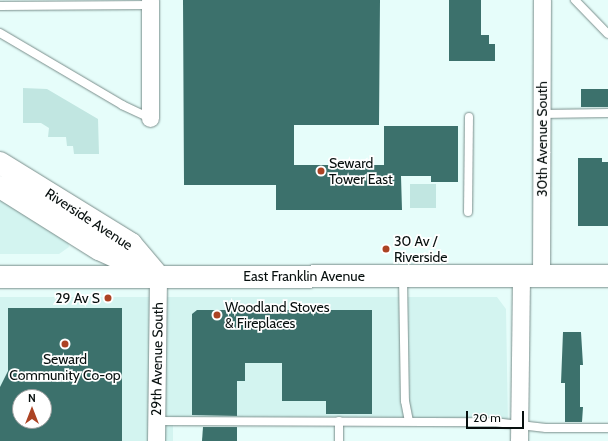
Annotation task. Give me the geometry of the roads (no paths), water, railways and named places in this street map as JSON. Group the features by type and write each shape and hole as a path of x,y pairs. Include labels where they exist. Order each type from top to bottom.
{"street":[{"name":"30th Avenue South","path":"520,433 542,114 542,0"},
{"path":"150,2 150,118"},
{"name":"Riverside Avenue","path":"0,163 131,244 158,276"},
{"name":"Riverside Avenue","path":"0,187 99,249 158,276"},
{"name":"29th Avenue South","path":"156,441 158,276"},
{"name":"East Franklin Avenue","path":"0,277 608,276"}],"lane":[{"path":"575,0 608,34"},
{"path":"0,6 150,2"},
{"path":"0,33 122,105 150,118"},
{"path":"542,114 608,113"},
{"path":"468,212 469,117"},
{"path":"403,276 405,401 409,422"},
{"path":"339,421 339,441"},
{"path":"156,422 494,422 520,433 546,428 608,428"}],"place":[{"name":"Seward Tower East","path":"321,171"},
{"name":"30 Av / Riverside","path":"386,249"},
{"name":"29 Av S","path":"108,298"},
{"name":"Woodland Stoves & Fireplaces","path":"217,315"},
{"name":"Seward Community Co-op","path":"65,344"}]}
